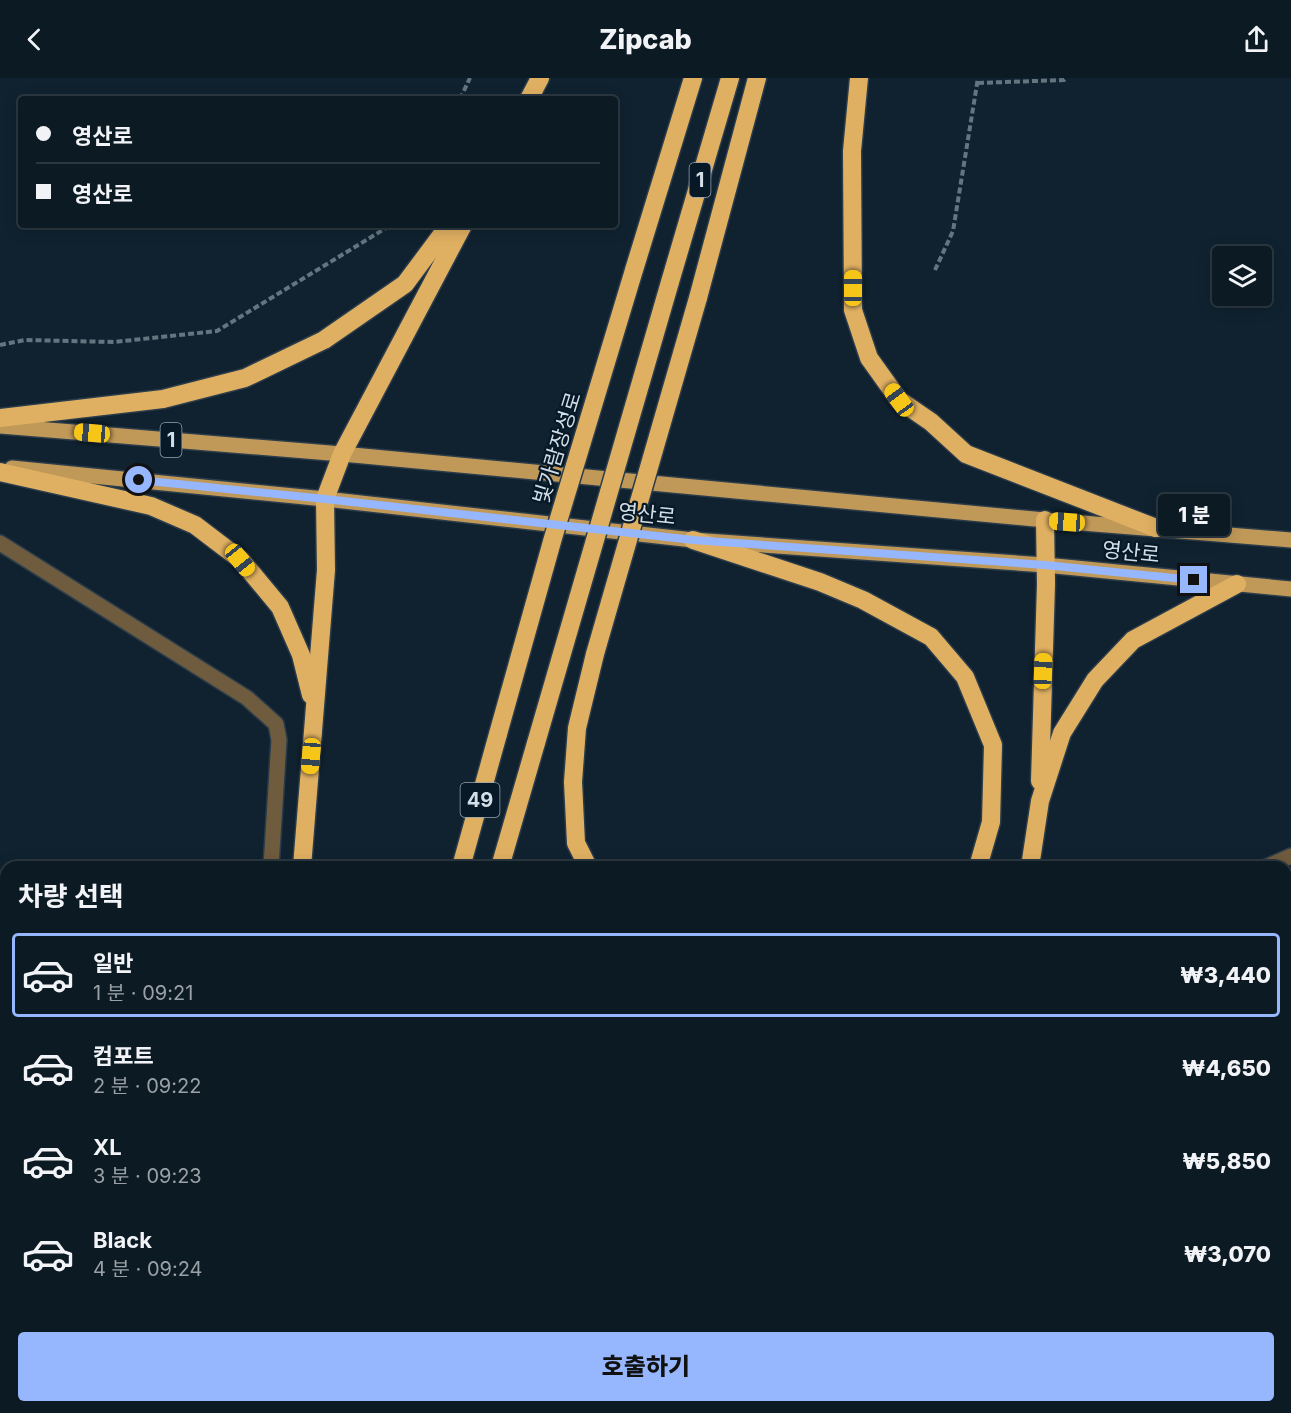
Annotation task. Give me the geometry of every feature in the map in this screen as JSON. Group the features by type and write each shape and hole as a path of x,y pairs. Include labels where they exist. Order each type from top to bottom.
{"highway":[{"path":"531,96 540,78"},
{"name":"빛가람장성로","path":"463,861 554,538 693,78"},
{"name":"1","path":"670,282 730,78"},
{"path":"585,861 576,843 573,782 577,728 698,298 757,78"},
{"path":"859,78 852,151 853,310 869,358 899,400 931,422 966,454 1156,528"},
{"path":"0,418 163,399 245,378 324,340 405,284 447,228"},
{"path":"302,861 326,570 325,499 342,454 461,228"},
{"name":"49","path":"502,861 670,282"},
{"path":"0,472 151,506 195,525 240,560 280,607 301,655 314,712"},
{"path":"1031,861 1040,801 1045,520"},
{"path":"693,540 820,582 863,600 931,637 965,677 993,745 991,822 980,861"},
{"path":"1040,801 1062,733 1095,680 1133,640 1237,584"}],"main road":[{"name":"영산로","path":"0,426 342,454 1045,520 1291,540"},
{"name":"영산로","path":"0,467 325,499 693,540 1045,565 1291,589"}],"street":[{"path":"0,543 247,698 276,724 279,740 271,861"}],"path":[{"path":"461,96 470,78"},
{"path":"935,270 952,231 978,81 1064,80 1066,78"},
{"path":"0,345 25,340 114,342 217,331 386,228"}],"route":[{"path":"139,480 693,540 1045,565 1194,580"}]}
